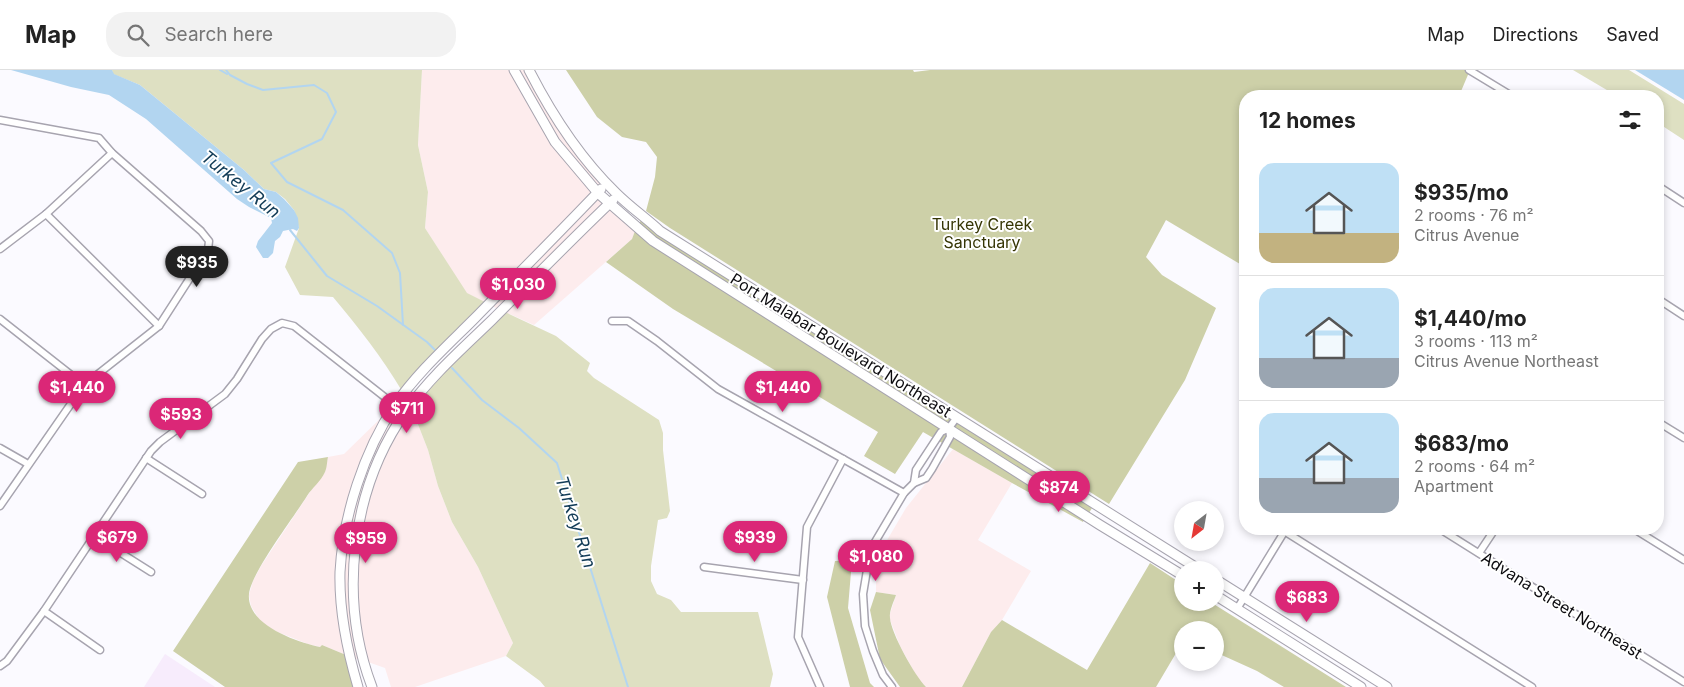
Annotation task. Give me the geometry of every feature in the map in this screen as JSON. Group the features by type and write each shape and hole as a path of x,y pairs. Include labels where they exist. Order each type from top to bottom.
{"street":[{"name":"Port Malabar Boulevard Northeast","path":"529,70 544,100 567,135 606,184 660,231 1185,561"},
{"path":"1469,70 1502,90"},
{"name":"Port Malabar Boulevard Northeast","path":"516,71 555,142 598,193 653,241 1174,570"},
{"path":"0,120 99,138 112,153 201,231 209,241 208,250 159,326 84,385 0,506"},
{"path":"555,142 567,135"},
{"path":"1,247 46,214 112,153"},
{"path":"358,687 346,643 340,572 354,495 370,452 395,406 428,366 606,184"},
{"path":"1664,190 1684,203"},
{"path":"372,687 358,634 354,607 356,544 367,493 388,444 405,413 437,374 618,195"},
{"path":"46,214 159,326"},
{"path":"1664,304 1684,316"},
{"path":"0,319 84,385"},
{"path":"612,320 628,321 657,341 718,390 904,493"},
{"path":"0,666 7,661 44,611 146,458 160,442 225,394 266,333 274,327 282,323 289,324 300,330 405,413"},
{"path":"914,483 916,470 939,434 950,428 957,417"},
{"path":"1664,426 1684,438"},
{"path":"892,687 883,675 873,652 865,626 863,594 875,542 904,493 914,483 926,478 932,469 950,438 950,428"},
{"path":"0,448 28,464"},
{"path":"146,458 202,494"},
{"path":"820,687 798,637 807,527 843,459"},
{"path":"1237,609 1282,535"},
{"path":"1293,535 1532,687"},
{"name":"Advana Street Northeast","path":"1450,535 1684,682"},
{"path":"1479,553 1491,535"},
{"path":"1644,535 1684,560"},
{"path":"94,536 151,572"},
{"path":"1151,556 1158,544"},
{"path":"704,567 803,580"},
{"path":"1224,585 1387,687"},
{"path":"1224,601 1361,687"},
{"path":"44,611 100,650"}],"shaded area":[{"path":"422,70 510,70 529,106 553,144 592,193 485,302 467,294 425,228 428,192 418,145"},
{"path":"518,70 525,70 541,102 564,137 601,184 598,187 558,139"},
{"path":"597,198 603,204 498,309 492,306"},
{"path":"609,209 635,231 632,239 534,325 505,312"},
{"path":"406,398 409,402 372,467 361,497 352,544 350,608 360,660 354,658 345,609 344,572 348,538 357,496 369,462 398,408"},
{"path":"412,409 452,522 478,567 513,643 506,656 415,687 391,687 385,668 368,662 361,633 358,606 359,544 368,499 379,470"},
{"path":"388,411 341,538 346,655 322,645 320,647 308,644 275,631 260,621 251,606 249,595 253,581 261,566 325,472 328,457 344,454"},
{"path":"953,449 1012,483 978,540 1031,571 1002,620 991,632 962,687 926,687 918,679 900,646 889,617 896,595 876,592 876,579 883,547 906,508"},
{"path":"165,654 215,687 144,687"}],"green space":[{"path":"112,70 422,70 418,145 428,192 425,228 467,293 485,302 402,391 369,342 333,297 300,295 285,267 299,228 294,210 285,199 276,192 264,189 244,170 140,85 113,74"},
{"name":"Turkey Creek Sanctuary","path":"566,70 913,70 914,72 930,70 1470,70 1462,90 1239,90 1239,263 1166,220 1146,257 1162,275 1216,308 1185,380 1109,504 670,228 646,211 655,177 657,157 646,142 622,137 597,117"},
{"path":"1573,70 1629,70 1661,90 1607,90"},
{"path":"1664,92 1684,104 1684,140 1664,127"},
{"path":"641,220 1092,508 1089,513 656,238 639,224"},
{"path":"635,231 1084,519 1083,522 923,432 895,474 864,456 878,432 673,309 606,262 632,239"},
{"path":"505,312 556,336 590,363 587,371 594,378 659,420 663,433 663,450 670,511 667,518 658,520 651,566 651,581 657,594 671,600 681,612 758,612 773,674 770,687 545,687 540,681 506,656 513,643 478,567 452,522 412,409 439,377"},
{"path":"328,457 323,475 309,493 257,573 249,594 250,605 264,623 275,630 299,641 320,647 322,645 346,655 354,687 225,687 173,651 298,462"},
{"path":"852,560 848,608 870,683 874,687 850,687 827,597 835,561"},
{"path":"1150,563 1174,579 1174,611 1224,611 1346,687 1284,687 1257,671 1224,656 1224,621 1174,621 1174,657 1156,687 962,687 991,632 1002,620 1087,670"},
{"path":"876,592 896,595 890,612 891,625 904,654 926,687 900,687 880,659 870,610"}],"water":[{"path":"11,70 112,70 114,74 140,85 244,170 264,189 276,192 284,199 294,210 298,218 299,228 297,231 293,229 283,231 275,241 273,253 268,258 263,258 256,247 258,241 272,223 271,218 237,199 146,119 109,95 71,87"},
{"path":"1635,70 1684,70 1684,100"}],"waterway":[{"path":"220,70 227,74"},
{"path":"226,70 230,75 263,90 314,85 327,93 336,112 322,139 271,163 287,182 343,210 392,253 400,273 403,325"},
{"name":"Turkey Run","path":"290,230 327,276 377,306 427,342 435,350"},
{"name":"Turkey Run","path":"452,368 482,400 519,428 557,463 628,687"}]}
